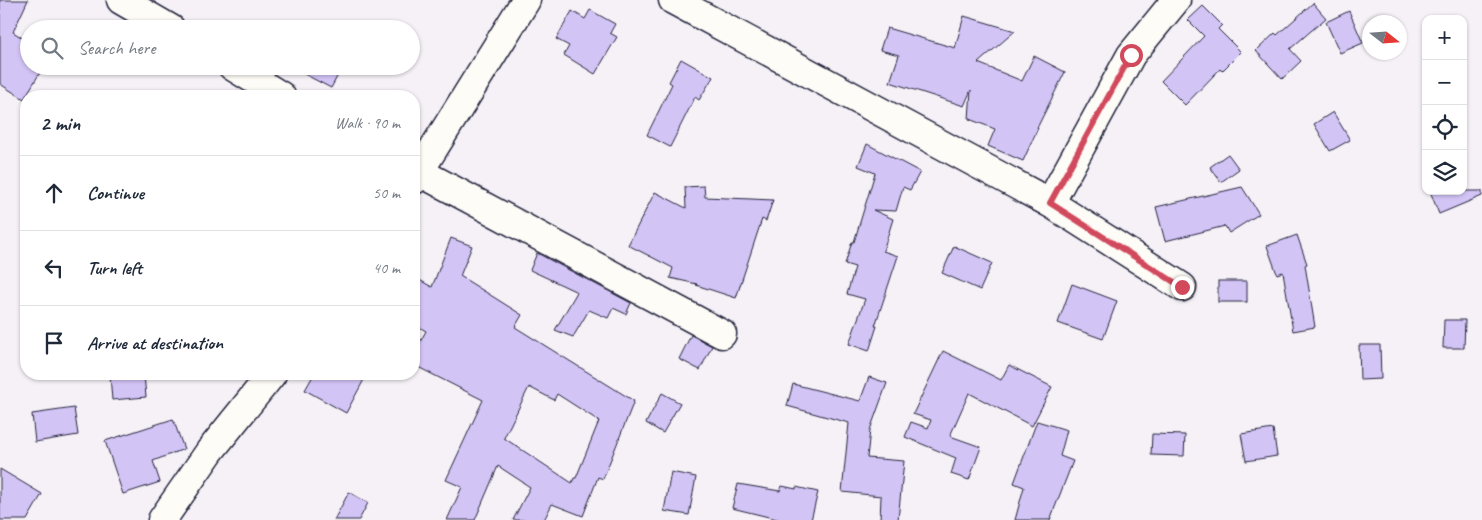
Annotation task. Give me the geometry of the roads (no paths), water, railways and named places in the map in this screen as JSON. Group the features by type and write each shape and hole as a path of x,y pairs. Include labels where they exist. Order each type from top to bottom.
{"street":[{"path":"121,0 155,20"},
{"path":"420,168 526,0"},
{"path":"673,0 1050,203 1182,287"},
{"path":"1050,203 1131,55 1176,0"},
{"path":"247,75 271,90"},
{"path":"420,176 722,334"},
{"path":"162,520 210,451 267,380"}]}
